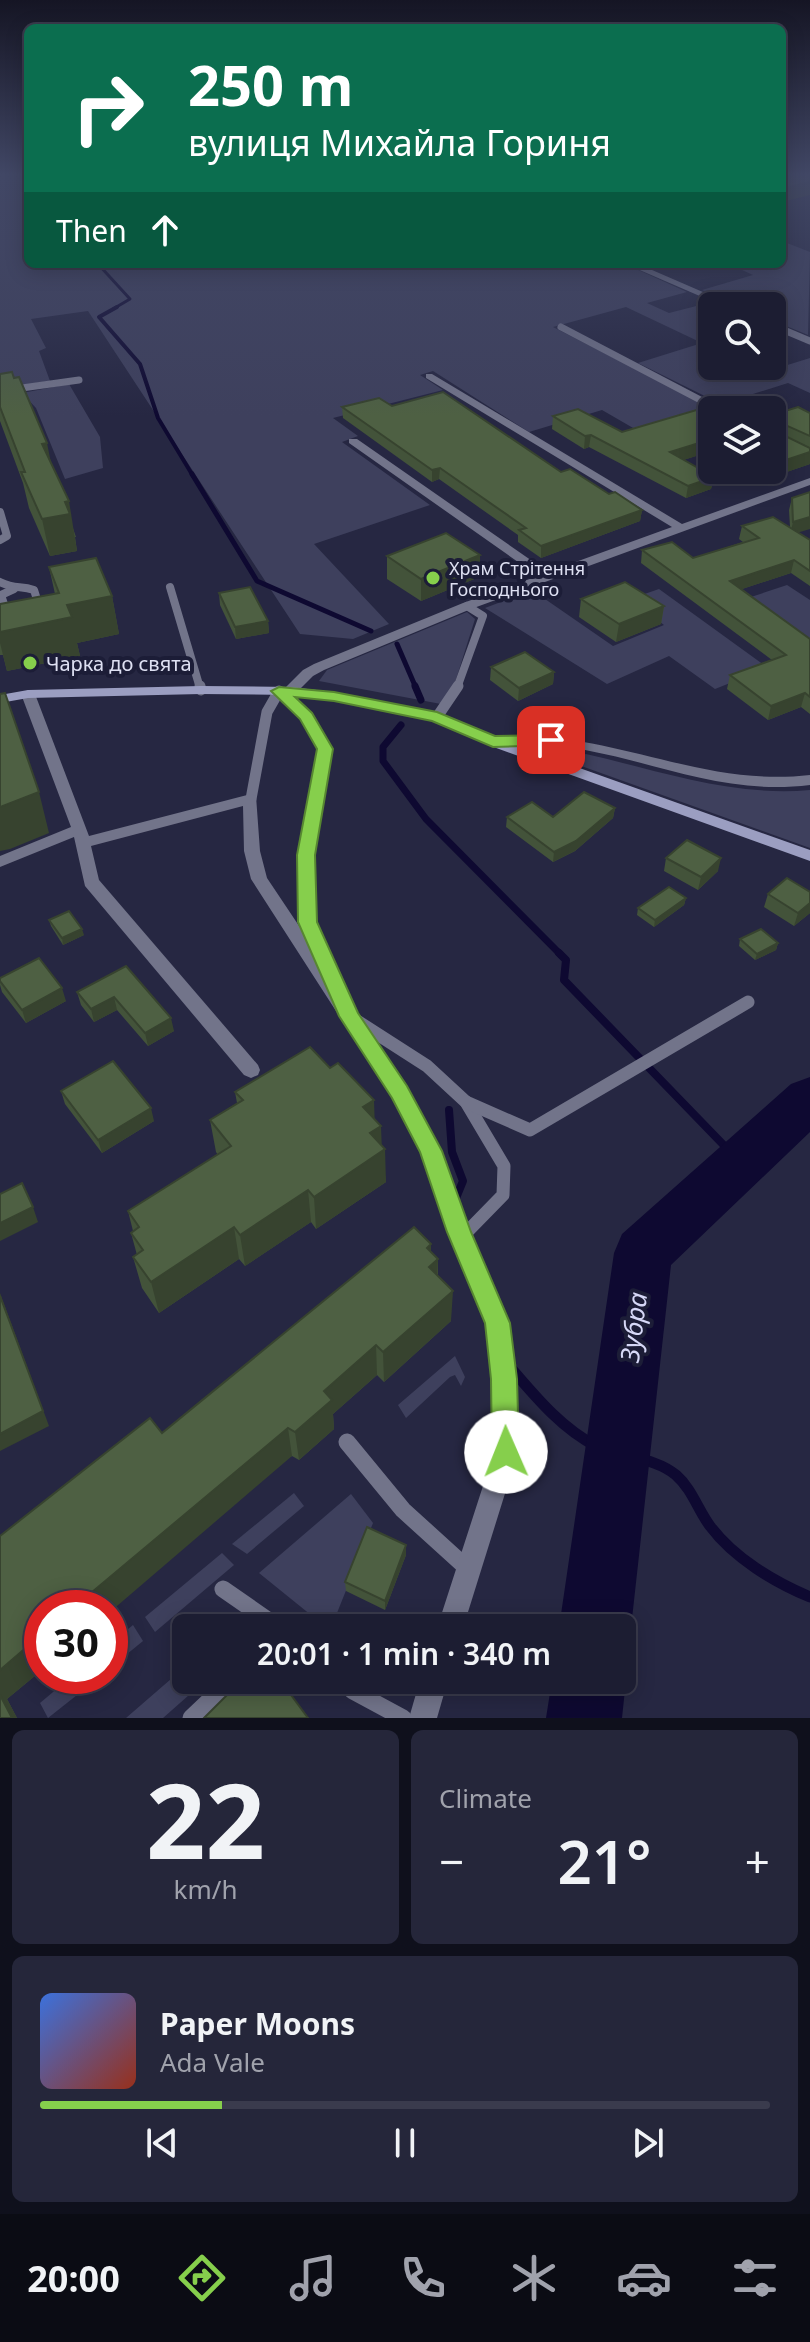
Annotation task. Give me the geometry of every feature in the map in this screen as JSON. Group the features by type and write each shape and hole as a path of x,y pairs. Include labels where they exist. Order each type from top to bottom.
{"main road":[{"path":"0,699 28,694 201,690 284,691 334,696 437,717 493,742 810,856"}],"street":[{"path":"429,376 681,528"},
{"path":"353,441 546,576"},
{"path":"284,691 319,667 467,606 810,481"},
{"path":"28,694 81,836 91,882 251,1070"},
{"path":"493,742 551,740 582,745 717,780 763,785 810,780"},
{"path":"0,862 81,836 251,799 252,851 259,879 399,1092 431,1151 461,1238 498,1323 506,1452 454,1614"},
{"path":"423,1718 430,1694"}],"lane":[{"path":"641,268 698,293"},
{"path":"561,327 698,398"},
{"path":"786,331 810,341"},
{"path":"0,391 79,380"},
{"path":"0,512 7,536 0,540"},
{"path":"0,582 14,589"},
{"path":"12,628 1,595 26,587 34,590 44,623"},
{"path":"170,587 201,690"},
{"path":"437,717 456,690 483,616 467,606"},
{"path":"251,799 267,712 284,691 306,716 325,749 306,855 308,922 349,1016 427,1066 466,1102 504,1166 503,1195 461,1238"},
{"path":"466,1102 530,1130 748,1002"},
{"path":"347,1442 365,1469 429,1538 468,1569"},
{"path":"223,1589 259,1614"},
{"path":"191,1718 216,1694"},
{"path":"359,1694 403,1718"}],"shaded area":[{"path":"0,255 24,255 24,268 634,268 687,292 647,303 669,313 698,306 698,341 626,307 553,327 698,401 698,415 647,436 602,410 529,432 433,371 420,375 443,390 333,418 358,436 342,442 430,505 314,544 389,624 353,639 300,634 88,311 31,319 46,348 39,351 50,381 0,388"},
{"path":"786,255 810,255 808,335 786,326 786,292 702,290 753,275 738,268 786,268"},
{"path":"698,344 698,380 786,380 786,365 810,358 810,393 788,383 747,396 705,396 638,363"},
{"path":"69,384 100,437 103,468 65,479 36,408 22,393"},
{"path":"787,585 810,600 810,642 748,598"},
{"path":"659,589 768,668 715,689 669,656 607,684 485,608 532,590 613,646 664,625 630,599"},
{"path":"467,612 475,619 453,689 441,704 319,681 327,670"},
{"path":"586,754 725,786 753,790 810,790 810,848 573,763 575,757"},
{"path":"455,1356 465,1377 461,1386 455,1375 450,1377 406,1418 398,1405"},
{"path":"294,1493 304,1506 247,1554 232,1544"},
{"path":"351,1494 373,1523 337,1614 310,1614 259,1573"},
{"path":"222,1553 234,1565 176,1614 172,1614 172,1618 155,1632 145,1617"},
{"path":"133,1625 143,1641 128,1653 128,1629"},
{"path":"172,1678 172,1694 190,1694 163,1718 126,1718"},
{"path":"51,1694 78,1694 48,1718 40,1703"}],"building":[{"path":"12,372 14,378 19,377 47,443 42,444 69,501 65,502 70,514 42,519 21,472 25,472 0,407 0,374"},
{"path":"443,392 561,472 570,469 609,494 615,492 642,510 541,546 519,530 526,528 440,468 432,470 342,407 379,398 392,406"},
{"path":"798,407 810,413 810,436 786,425 786,411"},
{"path":"578,409 622,432 698,410 698,443 670,452 698,468 698,483 688,486 591,435 585,436 553,416"},
{"path":"786,436 810,448 810,452 786,460"},
{"path":"810,492 810,517 793,522 792,498"},
{"path":"773,517 810,540 810,571 794,560 730,581 810,639 810,697 805,693 771,706 730,675 786,655 642,550 672,542 693,558 759,538 742,526"},
{"path":"446,533 480,555 421,579 387,556"},
{"path":"96,558 112,596 67,605 72,617 0,632 0,604 59,593 49,567"},
{"path":"625,582 664,606 619,624 581,599"},
{"path":"250,587 268,621 235,627 219,593"},
{"path":"525,652 554,672 519,688 491,667"},
{"path":"5,693 39,792 0,807 0,694"},
{"path":"584,792 615,808 576,841 554,852 507,817 532,802 553,817"},
{"path":"687,840 721,858 701,877 666,858"},
{"path":"787,878 810,892 810,903 798,913 768,894"},
{"path":"669,887 686,898 655,920 638,908"},
{"path":"69,911 82,929 62,938 49,920"},
{"path":"761,929 778,943 757,954 740,939"},
{"path":"39,958 62,988 22,1010 0,978"},
{"path":"126,966 171,1018 145,1033 114,997 91,1009 77,992"},
{"path":"310,1047 330,1068 338,1063 374,1100 363,1107 381,1126 370,1133 385,1149 314,1197 308,1190 240,1235 234,1227 151,1282 133,1257 143,1250 131,1233 139,1227 128,1211 231,1146 210,1120 243,1100 235,1092"},
{"path":"113,1061 151,1108 98,1140 61,1091"},
{"path":"22,1183 33,1207 0,1223 0,1194"},
{"path":"414,1227 431,1244 427,1248 438,1259 429,1267 453,1291 383,1352 376,1345 324,1391 332,1400 295,1432 288,1428 94,1590 24,1590 24,1649 0,1670 0,1536 150,1418 162,1433"},
{"path":"0,1296 43,1411 0,1434"},
{"path":"367,1527 406,1545 385,1601 345,1582"},
{"path":"228,1694 290,1694 308,1718 204,1718"},
{"path":"0,1695 12,1718 0,1718"}],"waterway":[{"path":"102,268 130,299 113,309"},
{"path":"117,307 99,317 140,364 158,418 193,476"},
{"path":"192,474 257,581 371,631"},
{"path":"397,644 416,688"},
{"path":"415,686 421,700"},
{"path":"401,725 383,747 383,761 426,819 561,955"},
{"path":"561,955 566,960 564,980 741,1163"},
{"name":"Зубра","path":"597,1614 643,1253 810,1099"},
{"path":"449,1110 452,1152 463,1181 454,1203"},
{"path":"510,1367 549,1411 583,1439 606,1450 657,1464 676,1475 710,1526 743,1559 810,1597"},
{"name":"Зубра","path":"584,1718 587,1694"}],"place":[{"name":"Храм Стрітення Господнього","path":"433,578"},
{"name":"Чарка до свята","path":"30,663"}],"route":[{"path":"506,1452 504,1379 498,1323 459,1232 431,1151 399,1092 349,1016 308,922 306,855 325,749 306,716 279,691 334,696 437,717 493,742 551,740"}]}
